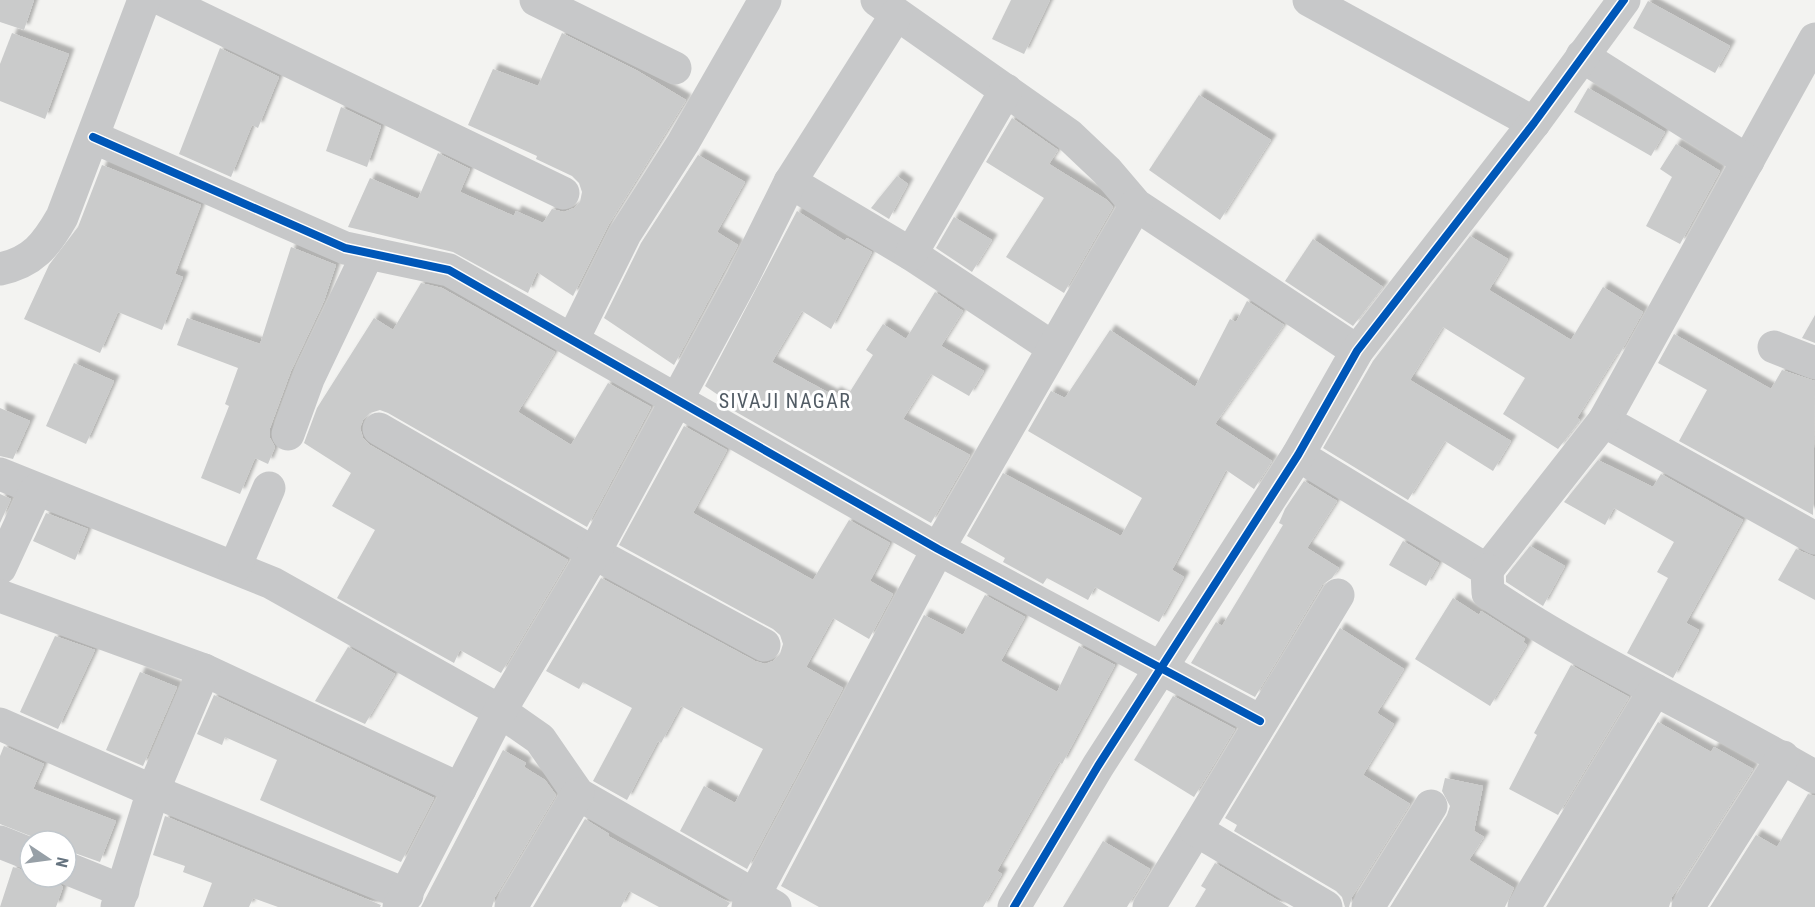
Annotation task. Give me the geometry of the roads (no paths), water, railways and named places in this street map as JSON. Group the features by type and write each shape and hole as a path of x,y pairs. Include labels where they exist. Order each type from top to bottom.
{"street":[{"path":"0,269 20,265 46,243 62,217 144,0"},
{"path":"163,0 563,193"},
{"path":"536,0 675,68"},
{"path":"573,339 625,234 683,143 765,0"},
{"path":"1309,0 1534,123"},
{"path":"1014,907 1098,766 1298,455 1357,351 1534,123 1624,0"},
{"path":"0,724 403,901 500,711 594,553 790,183 886,8 1070,135 1107,171 1136,205 1357,351"},
{"path":"1815,39 1604,422 1487,570 1488,593 1563,641 1782,757 1815,777"},
{"path":"1582,56 1748,161"},
{"path":"911,254 1006,90"},
{"path":"93,137 345,248 449,270 938,549 1260,721"},
{"path":"790,183 911,254 1052,347"},
{"path":"0,474 272,583 500,711 540,739 578,794 759,903 938,549 1052,347 1136,205"},
{"path":"288,434 308,379 368,253"},
{"path":"1774,347 1815,363"},
{"path":"1604,422 1815,538"},
{"path":"379,429 594,553 764,645"},
{"path":"1298,455 1487,570"},
{"path":"236,567 269,488"},
{"path":"0,568 36,490"},
{"path":"1149,907 1338,595"},
{"path":"0,596 204,670 460,789"},
{"path":"78,875 120,899 153,791 204,670"},
{"path":"1524,907 1655,690"},
{"path":"1688,907 1782,757"},
{"path":"511,907 578,794"},
{"path":"1368,907 1431,806"},
{"path":"1196,830 1326,907"},
{"path":"0,842 18,849"}],"district":[{"name":"SIVAJI NAGAR","path":"785,401"}]}
